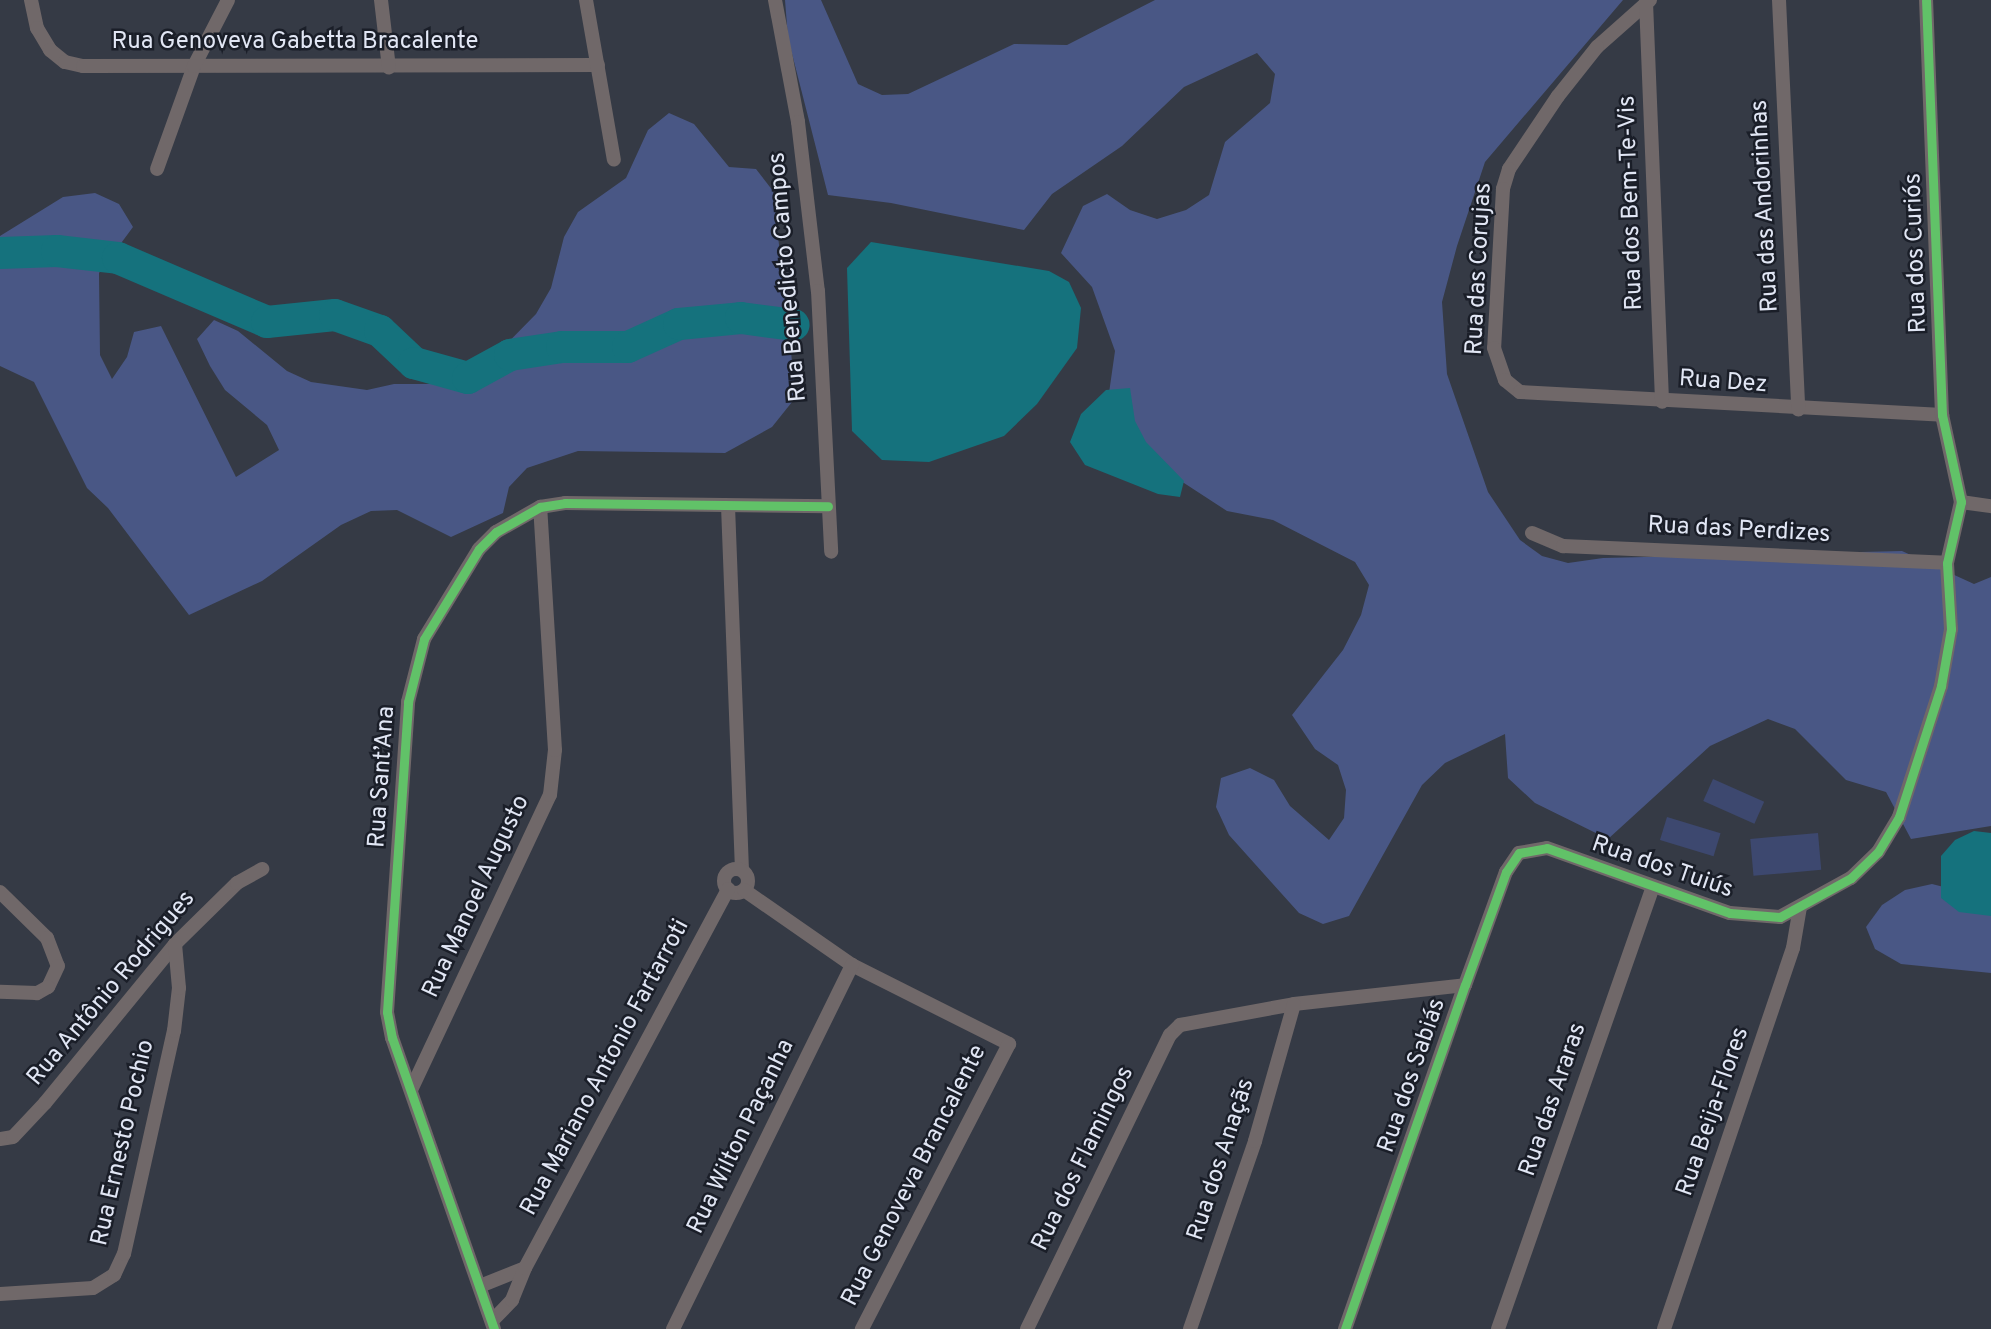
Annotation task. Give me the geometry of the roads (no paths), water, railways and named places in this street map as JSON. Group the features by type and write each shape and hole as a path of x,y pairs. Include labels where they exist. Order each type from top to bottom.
{"street":[{"name":"Rua Genoveva Gabetta Bracalente","path":"31,0 37,28 50,50 65,62 389,68 598,65"},
{"path":"158,169 194,66 228,0"},
{"path":"381,0 389,68"},
{"path":"586,0 614,160"},
{"name":"Rua Benedicto Campos","path":"775,0 798,122 818,291 831,551"},
{"name":"Rua das Andorinhas","path":"1779,0 1798,410"},
{"name":"Rua dos Curiós","path":"1926,0 1942,415 1961,502"},
{"name":"Rua das Corujas","path":"1505,380 1494,348 1503,189 1509,169 1558,96 1597,47 1648,1"},
{"name":"Rua dos Bem-Te-Vis","path":"1648,1 1662,402"},
{"name":"Rua Dez","path":"1505,380 1520,392 1798,410 1942,415"},
{"path":"1800,907 1851,878 1878,852 1899,817 1941,686 1951,629 1947,564 1961,502 1991,506"},
{"name":"Rua Sant’Ana","path":"494,1325 411,1090 387,1012 410,692 424,639 466,566 496,532 540,507 565,503 828,506"},
{"path":"728,506 742,870 748,878 744,890"},
{"name":"Rua Manoel Augusto","path":"411,1090 551,795 555,750 540,507"},
{"name":"Rua das Perdizes","path":"1532,533 1563,546 1947,564"},
{"name":"Rua dos Tuiús","path":"1533,848 1546,848 1730,914 1780,917 1800,907"},
{"name":"Rua dos Sabiás","path":"1345,1329 1506,872 1519,853 1533,848"},
{"name":"Rua Antônio Rodrigues","path":"0,1139 13,1137 45,1104 175,944 229,890 262,869"},
{"name":"Rua Mariano Antonio Fartarroti","path":"494,1325 512,1300 525,1268 728,890 727,873 742,870"},
{"name":"Rua das Araras","path":"1498,1329 1653,886"},
{"path":"728,890 744,890 852,965"},
{"path":"0,892 47,938 58,966 48,987 37,993 0,992"},
{"name":"Rua Beija-Flores","path":"1664,1329 1793,948 1800,907"},
{"name":"Rua Ernesto Pochio","path":"0,1294 93,1288 114,1275 124,1254 174,1031 179,988 175,944"},
{"name":"Rua Genoveva Brancalente","path":"852,965 1009,1044 862,1329"},
{"name":"Rua Wilton Paçanha","path":"673,1329 852,965"},
{"path":"1294,1004 1465,985"},
{"name":"Rua dos Flamingos","path":"1027,1329 1170,1035 1193,1019 1294,1004"},
{"name":"Rua dos Anaçãs","path":"1190,1329 1255,1141 1294,1004"},
{"path":"480,1286 525,1268"}],"waterway":[{"path":"0,253 57,251 118,258 267,322 335,315 380,331 414,363 468,378 510,355 562,347 628,347 679,324 741,318 794,325"}]}
